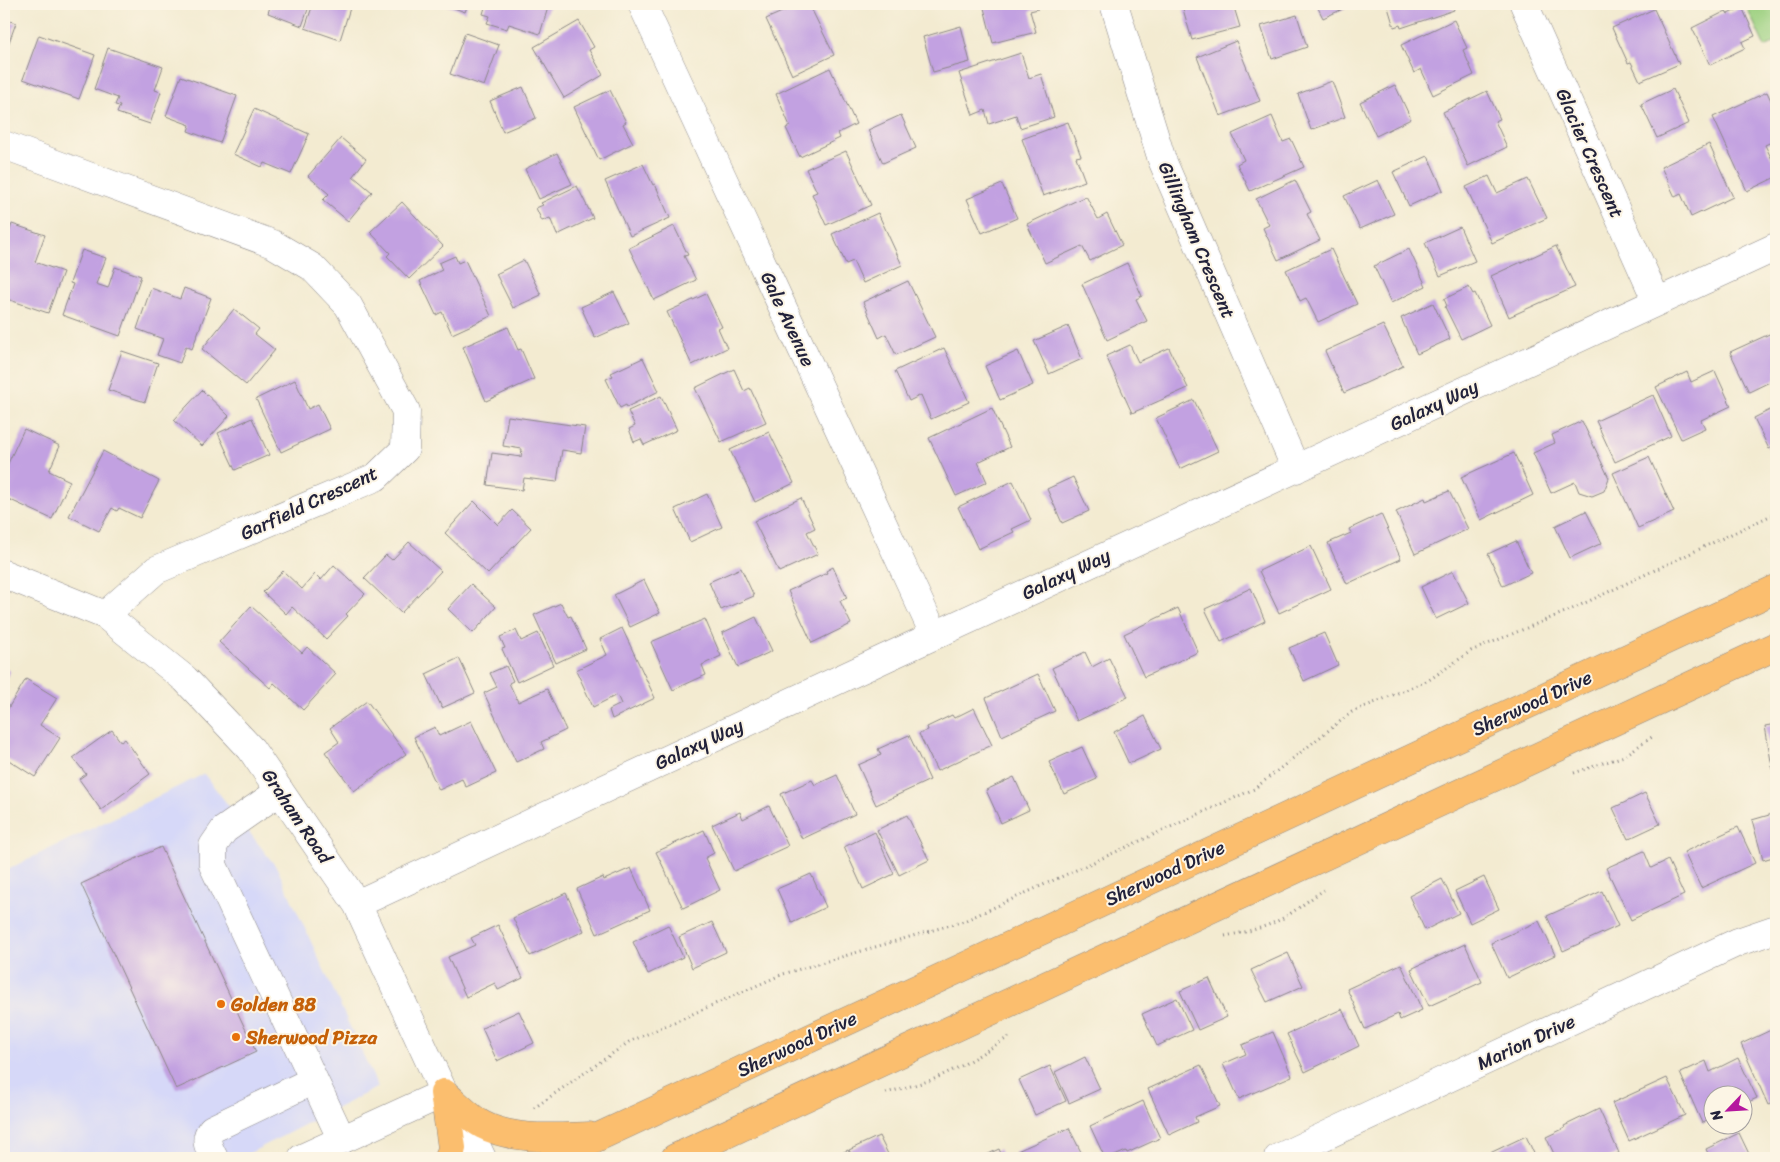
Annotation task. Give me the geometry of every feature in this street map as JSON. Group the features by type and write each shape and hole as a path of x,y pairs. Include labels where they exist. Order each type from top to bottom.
{"main road":[{"name":"Sherwood Drive","path":"554,1158 1776,589"},
{"path":"675,1158 1776,646"},
{"path":"444,1093 483,1125 503,1131 534,1138 601,1136"},
{"path":"444,1093 452,1148 449,1158"}],"street":[{"name":"Gale Avenue","path":"642,4 934,634"},
{"name":"Gillingham Crescent","path":"1114,4 1162,160 1296,469"},
{"name":"Glacier Crescent","path":"1524,4 1657,302"},
{"name":"Garfield Crescent","path":"4,145 273,244 312,267 348,305 406,411 406,449 376,477 156,570 105,615"},
{"name":"Galaxy Way","path":"357,904 934,634 1776,247"},
{"name":"Graham Road","path":"4,574 105,615 185,679 251,749 357,904 444,1093 472,1137 482,1158"},
{"path":"280,791 224,830 213,846 213,865 342,1140"},
{"name":"Marion Drive","path":"1278,1158 1738,942 1776,929"},
{"path":"214,1158 207,1143 208,1134 212,1129 314,1080"},
{"path":"302,1158 444,1093"}],"path":[{"path":"503,1131 628,1042 783,974 964,921 1254,789 1352,712 1429,680 1471,651 1570,610 1776,513"}],"shaded area":[{"path":"204,774 277,868 378,1087 240,1158 4,1158 4,871"}],"green space":[{"path":"1745,4 1776,4 1776,42 1765,47"}],"building":[{"path":"271,4 310,4 302,26 268,13"},
{"path":"313,4 338,4 350,8 340,40 305,28"},
{"path":"443,4 468,4 465,12"},
{"path":"486,4 549,4 540,34 509,24 507,29 487,23 490,16 483,14"},
{"path":"800,4 809,4 834,55 792,75 766,19"},
{"path":"983,4 1036,4 1038,9 1030,11 1036,32 993,43"},
{"path":"1188,4 1233,4 1240,27 1192,40 1183,9 1189,7"},
{"path":"1316,4 1354,4 1323,18"},
{"path":"1387,4 1452,4 1454,10 1401,28 1400,25 1394,27"},
{"path":"1616,4 1633,4 1619,10"},
{"path":"1742,7 1755,36 1742,42 1745,48 1710,65 1692,28 1726,11 1728,14"},
{"path":"1654,9 1679,64 1640,81 1631,62 1628,63 1612,28"},
{"path":"1297,15 1307,47 1272,59 1261,26"},
{"path":"4,19 16,23 4,56"},
{"path":"1454,20 1467,48 1463,50 1474,75 1433,95 1421,69 1414,73 1401,45"},
{"path":"579,21 594,47 589,50 603,75 564,98 534,47"},
{"path":"961,26 970,62 933,72 923,37"},
{"path":"465,33 499,45 484,86 450,74"},
{"path":"39,35 95,55 79,99 23,79"},
{"path":"1236,41 1260,101 1220,116 1197,57"},
{"path":"108,48 163,67 155,90 161,92 150,124 117,113 120,106 115,105 118,98 94,89"},
{"path":"1021,53 1029,78 1041,74 1054,117 1020,128 1016,115 989,124 985,110 973,115 959,73"},
{"path":"830,68 856,124 838,133 840,138 800,157 786,128 790,126 776,94"},
{"path":"181,76 237,96 220,143 188,131 190,125 166,116"},
{"path":"1332,81 1345,117 1311,130 1298,94"},
{"path":"1395,85 1411,119 1376,136 1360,102"},
{"path":"523,87 536,118 503,132 490,101"},
{"path":"1673,89 1689,123 1657,138 1641,104"},
{"path":"610,90 626,122 623,124 633,143 599,160 574,107"},
{"path":"1487,91 1500,119 1495,121 1507,147 1468,166 1443,112"},
{"path":"1767,92 1776,111 1776,140 1765,145 1776,168 1776,177 1747,191 1713,117"},
{"path":"254,109 309,134 291,174 264,163 262,167 233,154"},
{"path":"901,115 916,148 883,163 868,130"},
{"path":"1272,116 1283,142 1291,139 1304,167 1250,191 1237,164 1244,160 1232,134"},
{"path":"1068,122 1081,156 1076,157 1085,181 1043,196 1022,139"},
{"path":"341,138 366,159 353,176 372,192 348,221 323,200 329,194 308,176"},
{"path":"1709,144 1733,197 1691,217 1681,194 1675,197 1661,167"},
{"path":"846,151 871,205 826,225 812,194 817,192 806,169"},
{"path":"557,153 572,184 539,199 525,169"},
{"path":"1428,156 1443,190 1409,206 1393,172"},
{"path":"643,164 653,185 655,184 670,218 630,236 605,181"},
{"path":"1489,176 1497,193 1528,179 1547,218 1492,243 1466,187"},
{"path":"1295,180 1311,212 1307,214 1320,240 1278,260 1263,228 1269,225 1256,199"},
{"path":"1378,180 1394,214 1360,229 1344,196"},
{"path":"1002,184 1017,218 982,233 967,199"},
{"path":"577,186 593,218 557,235 550,218 542,221 536,208 543,205 541,203"},
{"path":"1086,196 1098,219 1107,214 1122,245 1090,261 1082,246 1045,263 1027,224"},
{"path":"402,202 443,246 409,279 387,256 390,253 370,232"},
{"path":"878,213 902,265 863,283 853,261 846,264 832,234"},
{"path":"12,224 45,235 35,262 63,272 48,313 4,298 4,247"},
{"path":"674,226 688,255 684,256 696,280 654,300 629,248"},
{"path":"1460,227 1475,261 1440,276 1425,243"},
{"path":"1556,246 1575,287 1509,317 1491,276"},
{"path":"1331,249 1357,304 1318,322 1306,298 1300,301 1286,270"},
{"path":"1409,249 1426,286 1391,303 1374,266"},
{"path":"82,250 106,258 96,284 108,288 115,267 141,276 120,336 62,315 73,284 70,283"},
{"path":"455,256 458,263 465,260 491,316 452,334 442,312 436,315 420,281 442,270 439,263"},
{"path":"524,260 541,295 513,308 496,274"},
{"path":"1127,263 1142,296 1136,299 1147,321 1107,340 1082,284"},
{"path":"908,281 935,337 896,355 886,334 879,338 863,302"},
{"path":"1469,287 1473,294 1475,293 1490,325 1461,339 1445,307 1447,306 1444,299"},
{"path":"151,288 180,299 184,288 211,298 192,349 186,346 180,363 157,355 163,339 137,329"},
{"path":"614,292 629,323 595,338 581,307"},
{"path":"706,294 722,327 718,328 727,348 692,365 667,312"},
{"path":"1433,303 1450,339 1417,354 1401,318"},
{"path":"234,309 259,329 255,334 275,350 246,385 202,349"},
{"path":"1383,325 1403,366 1344,393 1325,351"},
{"path":"1068,326 1082,359 1049,374 1034,341"},
{"path":"508,327 518,350 521,349 534,379 486,401 463,347"},
{"path":"1776,331 1776,379 1749,392 1730,352"},
{"path":"1130,345 1138,362 1169,348 1188,388 1132,413 1106,356"},
{"path":"944,348 969,402 931,419 921,395 909,401 895,371"},
{"path":"122,351 158,363 145,402 108,390"},
{"path":"1018,351 1033,385 1000,400 985,366"},
{"path":"643,358 659,391 627,407 626,405 620,408 606,379 613,376 611,373"},
{"path":"734,369 744,391 750,388 766,422 721,442 695,388"},
{"path":"1715,371 1731,406 1701,420 1705,428 1681,439 1656,387 1687,372 1691,382"},
{"path":"295,380 308,409 318,404 330,429 281,452 256,399"},
{"path":"202,390 229,416 202,446 174,420"},
{"path":"1653,395 1671,436 1615,462 1596,421"},
{"path":"661,396 677,430 644,445 641,439 634,442 629,429 635,426 628,411"},
{"path":"1194,400 1218,451 1180,469 1156,418"},
{"path":"1776,407 1776,445 1769,449 1754,418"},
{"path":"992,408 1010,447 978,462 987,482 956,496 929,438"},
{"path":"508,416 585,427 581,453 562,450 557,482 524,478 522,490 487,485 492,453 521,457 522,449 503,446"},
{"path":"252,418 269,455 235,470 218,433"},
{"path":"1582,421 1609,478 1604,491 1592,496 1579,492 1575,482 1551,493 1533,453 1555,443 1552,435"},
{"path":"24,429 60,446 49,471 70,481 52,519 4,497 4,472"},
{"path":"769,432 794,483 755,502 730,450"},
{"path":"103,451 159,481 140,518 119,508 117,511 112,508 99,531 69,516"},
{"path":"1514,453 1533,495 1481,520 1461,477"},
{"path":"1649,457 1674,512 1638,528 1613,473"},
{"path":"1073,477 1089,511 1062,523 1047,489"},
{"path":"1013,481 1031,520 1012,529 1014,532 978,549 958,507"},
{"path":"1449,491 1468,529 1415,554 1396,512 1425,498 1426,501"},
{"path":"707,494 722,527 690,542 675,509"},
{"path":"801,498 815,528 807,532 818,554 779,572 754,521"},
{"path":"474,501 498,525 512,510 531,528 488,574 445,533"},
{"path":"1586,511 1602,543 1570,558 1555,526"},
{"path":"1381,514 1401,559 1347,584 1328,543 1351,533 1349,529"},
{"path":"1516,541 1531,573 1503,586 1488,554"},
{"path":"409,542 441,571 401,613 364,578 386,555 392,560"},
{"path":"1311,546 1331,589 1279,613 1259,571"},
{"path":"334,565 365,594 346,614 348,616 326,639 292,607 286,614 263,592 283,571 302,589 315,574 321,580"},
{"path":"833,567 847,598 840,601 851,624 812,643 788,591 827,573 826,571"},
{"path":"741,568 754,596 721,610 709,582"},
{"path":"1453,571 1469,603 1436,619 1421,587"},
{"path":"644,580 660,613 630,627 614,595"},
{"path":"471,584 496,607 473,633 448,609"},
{"path":"1251,588 1265,621 1221,642 1205,609"},
{"path":"561,603 568,617 571,616 586,649 556,663 534,615"},
{"path":"251,606 302,653 307,647 336,674 303,710 274,683 270,688 219,642"},
{"path":"1178,608 1198,652 1144,677 1124,634"},
{"path":"756,617 772,651 738,667 722,633"},
{"path":"705,619 721,656 702,665 706,675 673,690 651,642"},
{"path":"622,628 655,698 612,719 609,710 621,704 617,695 593,707 576,670 607,655 600,639"},
{"path":"516,630 521,641 538,633 553,665 517,682 502,649 505,648 500,637"},
{"path":"1324,633 1338,665 1304,681 1289,648"},
{"path":"1085,652 1092,667 1109,658 1128,697 1077,721 1052,668"},
{"path":"459,658 475,693 442,708 426,674"},
{"path":"506,666 513,681 509,683 518,702 547,689 566,730 541,742 544,749 516,762 484,693 497,687 490,673"},
{"path":"4,668 10,671 4,683"},
{"path":"1038,674 1055,711 1002,736 986,698"},
{"path":"26,679 57,698 40,725 60,738 35,777 4,757 4,715"},
{"path":"367,701 406,754 354,791 325,752 339,742 330,728"},
{"path":"974,708 992,745 937,771 919,734 928,730 927,727 952,715 954,718"},
{"path":"1145,716 1161,749 1129,764 1114,732"},
{"path":"471,721 496,773 466,787 462,779 439,790 414,737 435,727 439,736"},
{"path":"1776,724 1776,773 1773,773 1765,726"},
{"path":"112,730 121,742 125,739 150,774 101,810 79,779 86,774 73,758"},
{"path":"909,735 930,780 876,805 858,765 881,755 878,749"},
{"path":"1082,747 1097,779 1064,794 1049,762"},
{"path":"837,775 855,814 802,839 781,794 812,780 815,785"},
{"path":"1014,777 1029,810 1001,823 986,790"},
{"path":"1645,793 1660,824 1628,839 1613,808"},
{"path":"769,806 788,846 734,871 712,825 740,812 743,819"},
{"path":"1776,813 1776,856 1763,860 1752,820"},
{"path":"907,815 929,860 899,875 877,830"},
{"path":"1738,827 1755,863 1701,888 1684,852"},
{"path":"704,830 714,853 705,858 720,890 683,908 656,852"},
{"path":"875,832 894,874 863,889 844,847"},
{"path":"161,847 256,1052 176,1089 81,884"},
{"path":"1644,851 1651,868 1668,860 1684,895 1631,920 1606,868"},
{"path":"631,868 650,910 597,934 577,889 603,877 604,880"},
{"path":"811,874 826,907 792,923 777,889"},
{"path":"1484,877 1499,909 1470,923 1455,891"},
{"path":"1442,879 1459,913 1425,930 1409,896"},
{"path":"1602,891 1618,926 1563,951 1547,916"},
{"path":"566,893 584,931 530,956 513,918"},
{"path":"1539,921 1555,955 1507,978 1491,943"},
{"path":"712,922 726,952 692,968 679,937"},
{"path":"498,925 523,978 498,990 495,983 466,997 448,957 475,945 471,938"},
{"path":"668,925 683,957 648,974 633,942"},
{"path":"1465,944 1482,982 1429,1006 1411,969"},
{"path":"1288,953 1303,986 1267,1002 1251,970"},
{"path":"1401,964 1422,1010 1400,1020 1398,1014 1365,1029 1347,989"},
{"path":"1209,978 1227,1017 1198,1030 1180,991"},
{"path":"1177,998 1192,1030 1157,1046 1142,1014"},
{"path":"1342,1009 1359,1046 1305,1072 1287,1034"},
{"path":"519,1011 534,1043 497,1061 482,1028"},
{"path":"1771,1030 1773,1035 1776,1033 1776,1101 1768,1105 1741,1044"},
{"path":"1273,1032 1292,1076 1239,1099 1223,1064 1246,1054 1242,1045"},
{"path":"1085,1057 1100,1089 1069,1103 1055,1072"},
{"path":"1738,1058 1750,1084 1702,1084 1702,1123 1680,1073 1706,1061 1710,1072"},
{"path":"1201,1065 1220,1106 1195,1117 1197,1122 1169,1135 1148,1089"},
{"path":"1050,1066 1066,1101 1035,1115 1019,1080"},
{"path":"1667,1078 1685,1115 1629,1141 1612,1103"},
{"path":"1752,1087 1757,1098 1752,1100"},
{"path":"1143,1101 1160,1138 1127,1153 1126,1151 1110,1158 1105,1158 1090,1126"},
{"path":"1599,1109 1619,1153 1607,1158 1556,1158 1546,1137"},
{"path":"1069,1128 1084,1158 1018,1158 1015,1152"},
{"path":"1739,1134 1751,1158 1710,1158 1706,1149"},
{"path":"879,1136 890,1158 853,1158 849,1150"},
{"path":"1526,1136 1536,1158 1485,1158 1491,1155 1490,1153"},
{"path":"999,1149 1003,1158 980,1158"},
{"path":"848,1150 852,1158 831,1158"}],"place":[{"name":"Golden 88","path":"221,1004"},
{"name":"Sherwood Pizza","path":"236,1037"}]}
